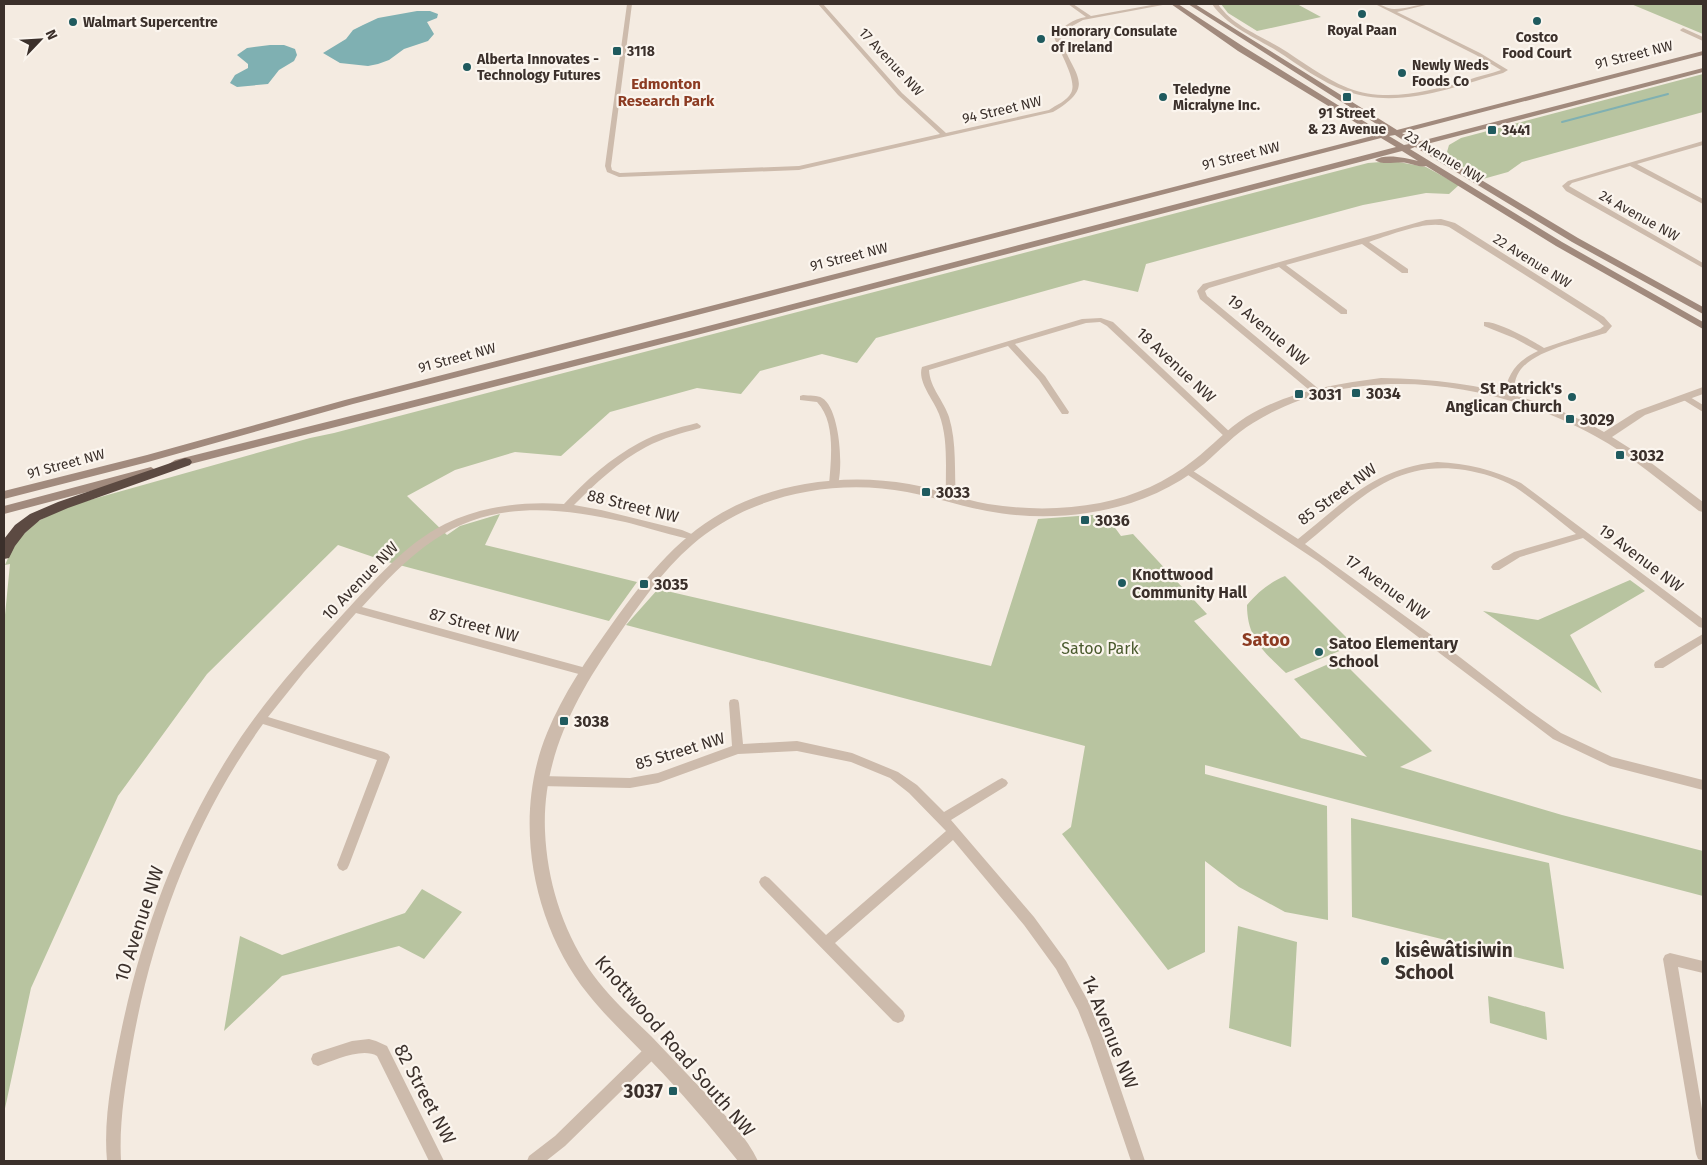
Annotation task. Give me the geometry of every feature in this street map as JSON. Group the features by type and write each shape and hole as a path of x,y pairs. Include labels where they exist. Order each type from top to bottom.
{"highway":[{"path":"4,554 8,544 20,528 35,517 63,505 185,462"}],"main road":[{"name":"23 Avenue NW","path":"1174,4 1218,34 1340,110 1452,165 1583,244 1703,311"},
{"name":"23 Avenue NW","path":"1191,4 1362,112 1390,136"},
{"name":"91 Street NW","path":"4,495 156,456 349,402 1334,147 1390,136 1457,116 1703,53"},
{"path":"1649,83 1703,63"},
{"name":"91 Street NW","path":"4,510 1354,161 1408,144 1459,133 1703,70"},
{"path":"1302,86 1390,136"},
{"path":"1505,104 1414,135 1408,144 1514,202"},
{"path":"1334,147 1350,141 1356,132 1352,121 1340,110"},
{"path":"1362,112 1377,118 1398,122 1457,116"},
{"path":"1452,165 1443,148 1459,133"},
{"path":"1288,178 1390,136"},
{"name":"23 Avenue NW","path":"1408,144 1441,171 1567,248 1703,326"},
{"path":"1354,161 1405,160 1441,171"}],"street":[{"name":"94 Street NW","path":"629,4 608,166 609,171 619,175 784,169 830,162 1051,112 1067,103 1075,95 1077,88 1076,79 1059,46 1057,37 1070,24 1090,17 1165,4"},
{"name":"17 Avenue NW","path":"820,4 900,94 946,136"},
{"path":"1070,4 1090,17"},
{"name":"94 Street NW","path":"1090,17 1096,13 1142,4"},
{"path":"1215,4 1226,18 1341,86 1355,92 1380,97 1405,97 1501,72 1504,68 1377,4"},
{"path":"1392,11 1428,4"},
{"path":"1685,29 1703,37"},
{"path":"1631,164 1703,143"},
{"path":"1692,147 1703,152"},
{"path":"1631,164 1703,202"},
{"name":"24 Avenue NW","path":"1631,164 1570,182 1565,186 1568,190 1703,266"},
{"name":"22 Avenue NW","path":"1362,241 1429,222 1441,221 1601,318 1608,326 1603,331 1544,351"},
{"path":"1281,265 1362,241 1405,271"},
{"path":"1281,265 1344,312"},
{"name":"19 Avenue NW","path":"1281,265 1206,286 1200,291 1203,297 1317,392"},
{"name":"18 Avenue NW","path":"1010,343 1085,321 1101,320 1110,324 1229,436"},
{"path":"1487,324 1518,336 1544,351"},
{"path":"951,499 946,422 937,398 925,377 925,369 1010,343 1042,378 1066,412"},
{"path":"1507,396 1517,369 1527,360 1544,351"},
{"name":"Knottwood Road South NW","path":"749,1161 720,1124 609,1006 585,976 557,925 542,875 539,853 537,819 540,781 552,737 568,703 586,672 657,572 674,552 691,537 720,519 753,503 790,491 834,485 895,486 1002,510 1036,512 1073,510 1106,505 1134,498 1162,487 1187,471 1247,422 1268,410 1317,392 1361,384 1405,382 1458,386 1507,396 1549,410 1604,437 1635,457 1703,508"},
{"path":"1604,437 1641,413 1703,390"},
{"path":"1685,396 1703,409"},
{"path":"803,398 819,399 827,408 834,437 834,485"},
{"name":"88 Street NW","path":"568,506 626,456 642,445 697,426"},
{"name":"19 Avenue NW","path":"1456,466 1491,473 1518,485 1703,624"},
{"name":"85 Street NW","path":"1298,544 1388,476 1421,468 1456,466"},
{"name":"17 Avenue NW","path":"1187,471 1298,544 1391,610 1557,736 1587,752 1610,760 1703,785"},
{"name":"88 Street NW","path":"454,524 486,512 507,508 538,505 568,506 682,533 691,537"},
{"name":"10 Avenue NW","path":"114,1161 114,1130 126,1044 138,980 156,921 193,831 229,766 260,719 306,662 354,609 413,549 431,536 454,524"},
{"name":"19 Avenue NW","path":"1496,567 1517,554 1583,535"},
{"name":"87 Street NW","path":"354,609 586,672"},
{"path":"1659,665 1703,638"},
{"name":"85 Street NW","path":"734,702 738,750"},
{"path":"260,719 384,758 343,865"},
{"name":"85 Street NW","path":"540,781 630,783 658,778 738,750 796,746 852,758 894,776"},
{"name":"14 Avenue NW","path":"894,776 913,789 943,819 1029,921 1057,959 1072,984 1097,1040 1138,1161"},
{"path":"943,819 1002,783"},
{"path":"826,943 954,832"},
{"path":"765,882 898,1016"},
{"path":"1703,967 1670,959 1681,1030 1700,1111 1703,1154"},
{"name":"82 Street NW","path":"318,1058 362,1046 374,1045 378,1047 382,1051 437,1161"},
{"path":"534,1161 560,1142 652,1051"}],"green space":[{"path":"1221,4 1297,4 1321,17 1257,31 1228,13"},
{"path":"1631,4 1703,4 1703,34"},
{"path":"1703,74 1703,112 1522,162 1508,172 1483,179 1457,163 1447,152 1449,145 1461,138"},
{"path":"1393,161 1426,167 1459,185 1449,194 1426,193 1363,205 1146,264 1138,292 1084,280 876,338 857,363 822,354 760,371 741,394 697,388 610,412 561,456 515,452 455,470 407,496 447,535 460,526 500,514 485,545 637,582 609,621 388,562 338,545 207,674 118,796 31,988 4,1113 4,625 10,564 5,565 15,542 37,522 51,514 79,503 310,438 1368,163"},
{"name":"Satoo Park","path":"1105,514 1121,536 1133,534 1207,614 1194,621 1301,738 1367,757 1294,679 1340,659 1432,751 1400,767 1562,815 1703,851 1703,896 1205,765 1205,774 1327,806 1328,920 1285,912 1239,887 1205,861 1205,952 1168,970 1062,834 1071,827 1085,746 626,625 658,589 991,666 1038,519"},
{"path":"1285,576 1354,645 1286,673 1270,658 1253,635 1247,605 1265,588"},
{"path":"1630,580 1645,591 1570,635 1602,693 1483,611 1538,620"},
{"path":"1351,818 1549,863 1564,969 1352,917"},
{"path":"422,889 462,912 424,959 399,946 282,976 224,1031 240,936 282,955 405,913"},
{"path":"1238,926 1297,942 1291,1047 1229,1028"},
{"path":"1488,996 1545,1012 1547,1040 1490,1023"}],"water":[{"path":"417,11 430,11 438,14 437,18 427,22 434,34 428,41 404,49 389,60 368,66 340,63 323,53 346,39 353,30 378,18"},
{"path":"284,45 295,49 297,55 294,61 279,70 268,84 237,87 230,83 235,75 248,68 248,64 237,55 247,48"}],"waterway":[{"path":"1562,122 1668,94"}],"place":[{"name":"Royal Paan","path":"1362,14"},
{"name":"Costco Food Court","path":"1537,21"},
{"name":"Walmart Supercentre","path":"73,22"},
{"name":"Honorary Consulate of Ireland","path":"1041,39"},
{"name":"3118","path":"617,51"},
{"name":"Alberta Innovates - Technology Futures","path":"467,67"},
{"name":"Newly Weds Foods Co","path":"1402,73"},
{"name":"Teledyne Micralyne Inc.","path":"1163,97"},
{"name":"91 Street & 23 Avenue","path":"1347,97"},
{"name":"3441","path":"1492,130"},
{"name":"3034","path":"1356,393"},
{"name":"3031","path":"1299,394"},
{"name":"St Patrick's Anglican Church","path":"1572,397"},
{"name":"3029","path":"1570,419"},
{"name":"3032","path":"1620,455"},
{"name":"3033","path":"926,492"},
{"name":"3036","path":"1085,520"},
{"name":"Knottwood Community Hall","path":"1122,583"},
{"name":"3035","path":"644,584"},
{"name":"Satoo Elementary School","path":"1319,652"},
{"name":"3038","path":"564,721"},
{"name":"kisêwâtisiwin School","path":"1385,961"},
{"name":"3037","path":"673,1091"}],"district":[{"name":"Edmonton Research Park","path":"666,92"},
{"name":"Satoo","path":"1266,640"}]}
